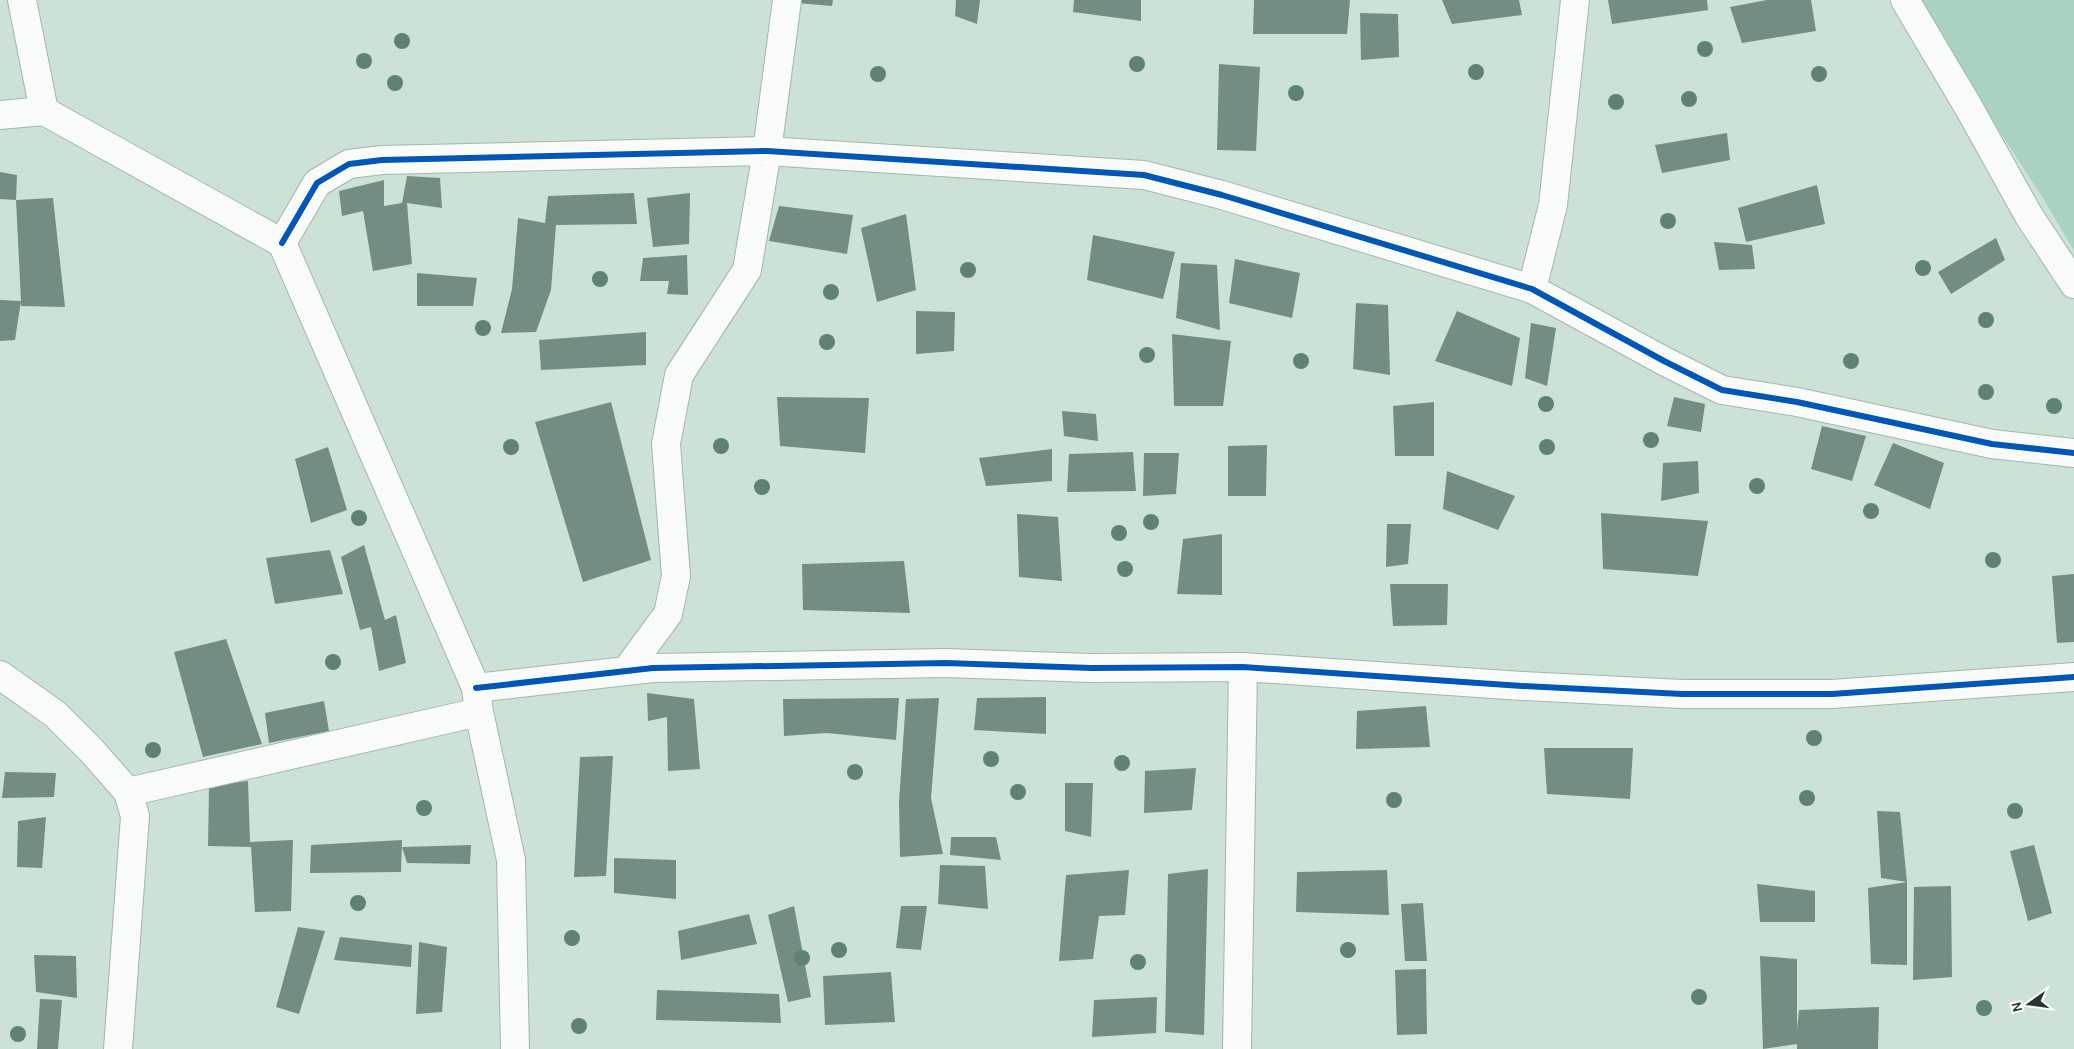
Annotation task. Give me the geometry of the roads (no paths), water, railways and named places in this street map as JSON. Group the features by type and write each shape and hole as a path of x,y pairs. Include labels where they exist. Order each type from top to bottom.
{"street":[{"path":"22,0 44,111"},
{"path":"626,671 668,614 676,576 666,444 679,376 747,270 767,151 787,0"},
{"path":"1532,289 1553,205 1575,0"},
{"path":"1905,0 2030,216 2074,284"},
{"path":"0,115 44,111 282,243 478,700 511,860 515,1049"},
{"path":"282,243 317,183 349,164 382,160 767,151 1144,176 1231,197 1532,289 1664,361 1722,390 1797,402 1992,444 2074,452"},
{"path":"128,792 478,700 626,671 653,668 946,663 1092,668 1242,667 1682,694 1832,694 2074,678"},
{"path":"1237,1049 1242,667"},
{"path":"0,675 55,714 91,750 128,792 135,816 118,1049"}]}
